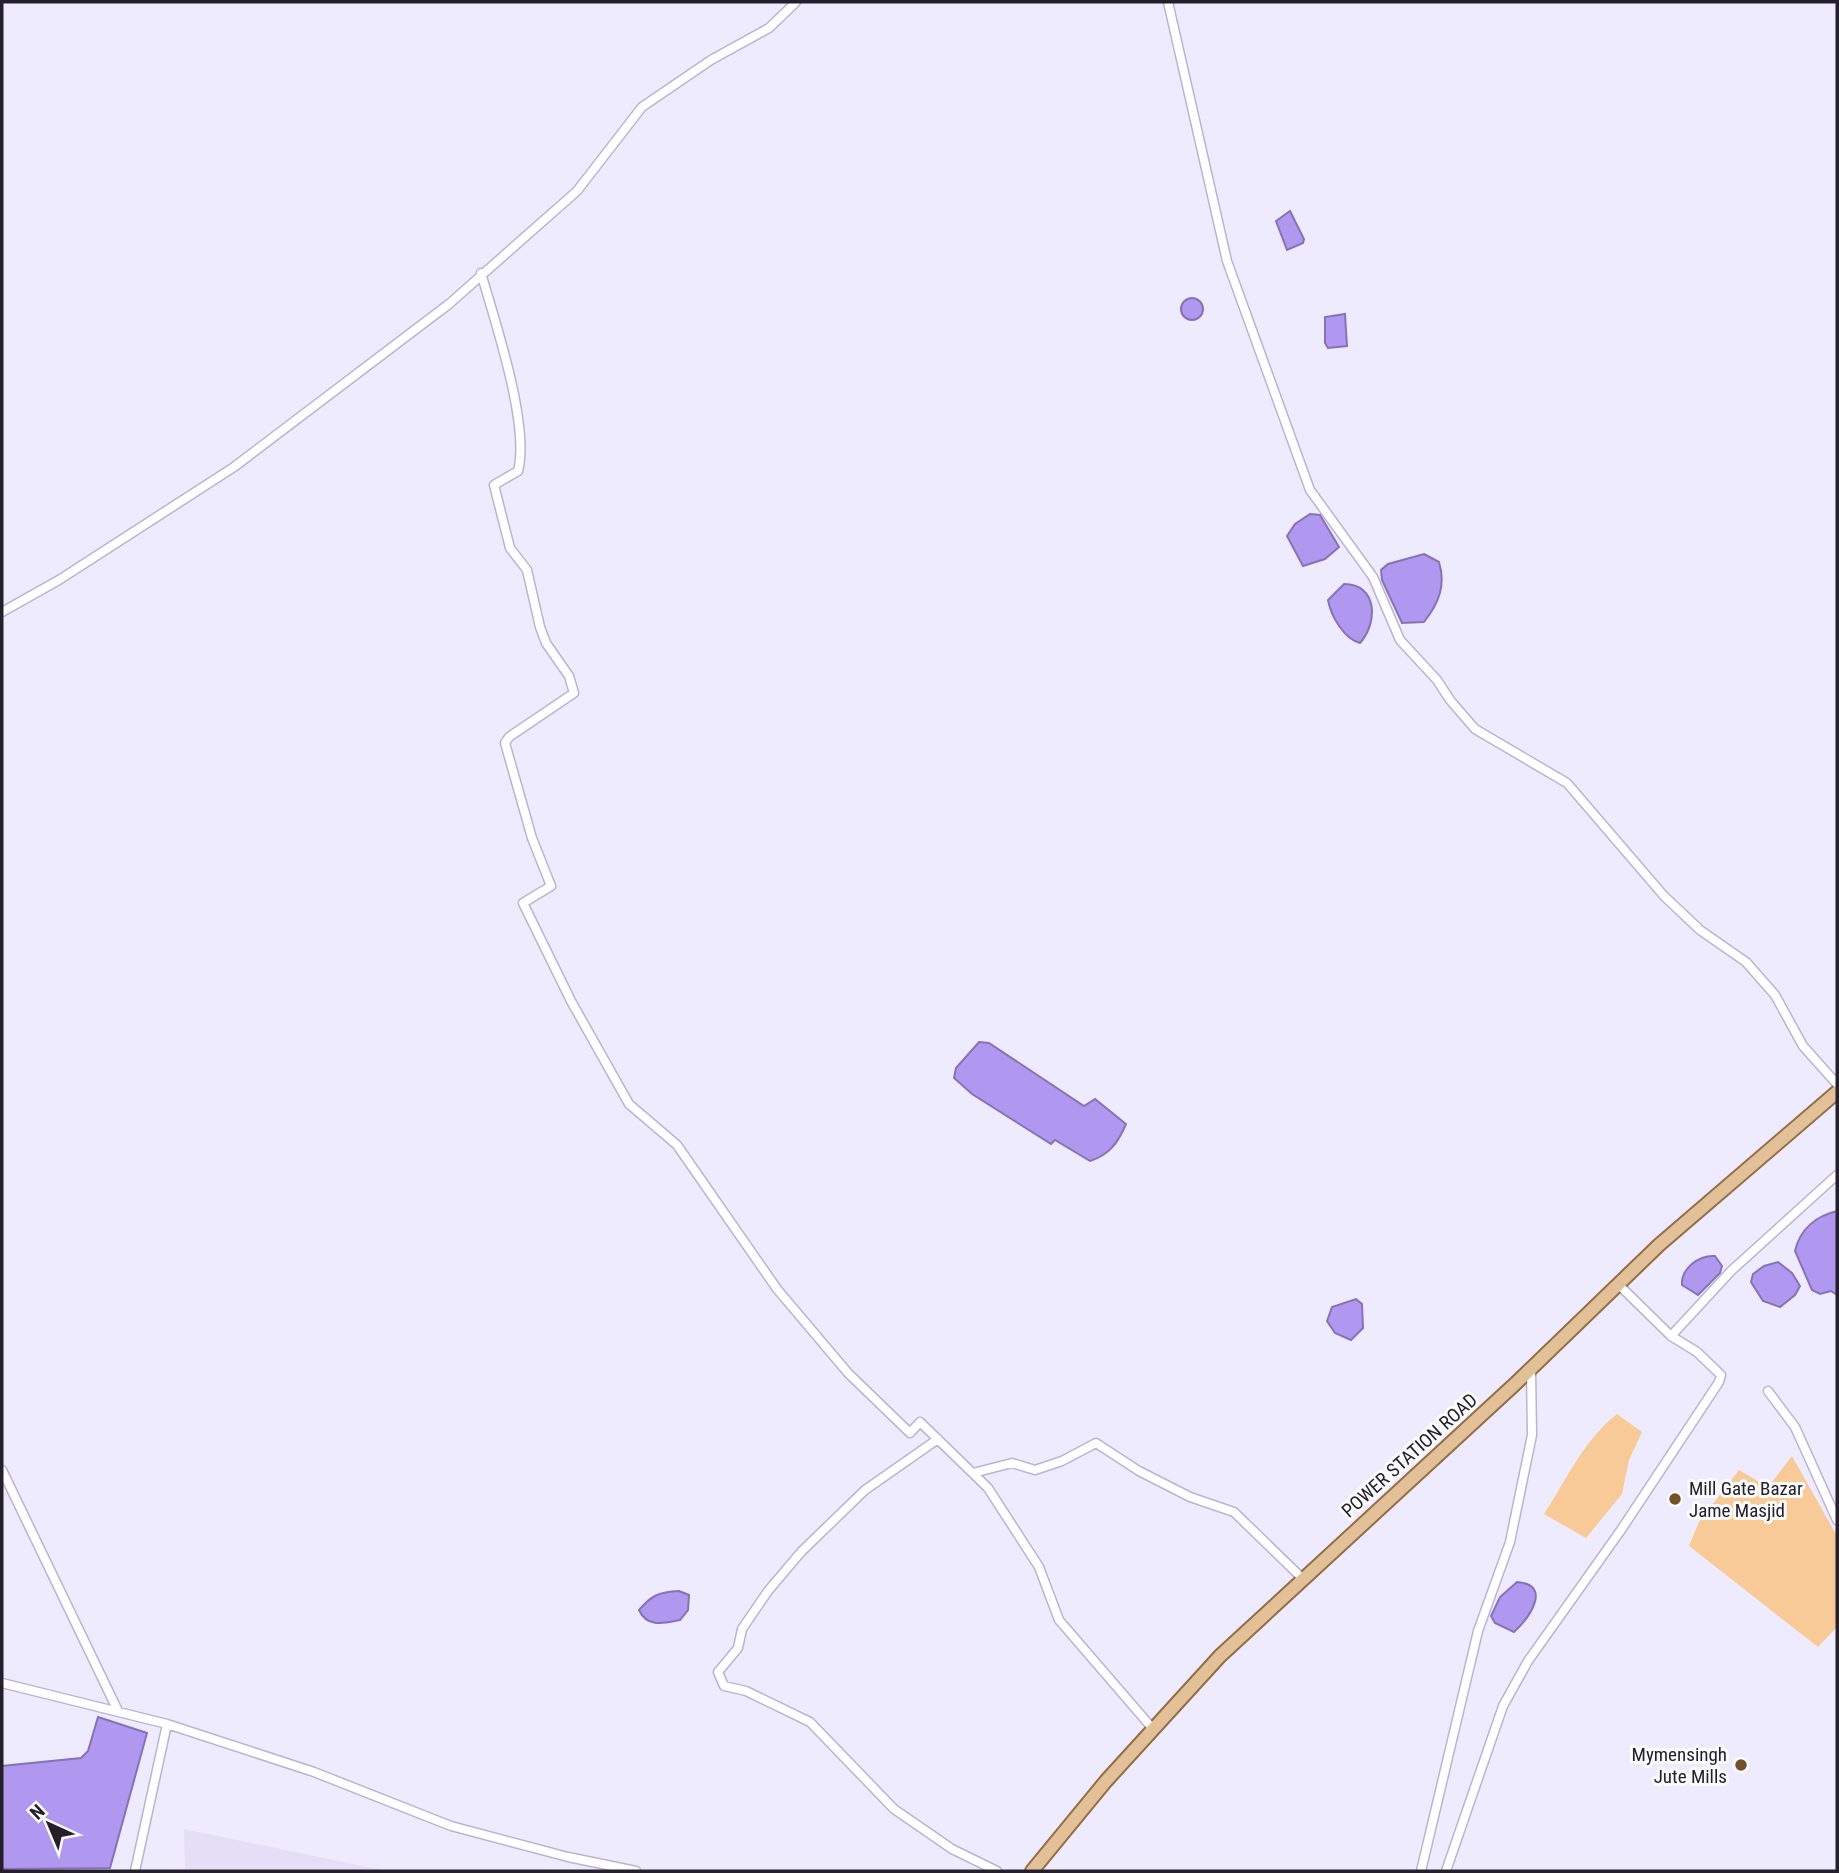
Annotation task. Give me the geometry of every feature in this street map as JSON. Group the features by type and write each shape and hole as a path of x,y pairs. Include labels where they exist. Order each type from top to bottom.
{"main road":[{"name":"POWER STATION ROAD","path":"1032,1871 1153,1729 1220,1656 1531,1369 1659,1245 1837,1092"}],"street":[{"path":"2,612 60,580 234,467 449,304 481,273 578,191 642,107 711,60 769,28 796,2"},
{"path":"1168,2 1231,273 1310,490 1373,577 1400,640 1437,680 1475,729 1567,783 1664,895 1700,930 1746,962 1775,995 1802,1046 1837,1083"},
{"path":"481,273 506,360 523,454 518,471 494,485 510,548 527,570 546,643 569,676 574,693 509,737 505,743 532,838 551,886 523,903 570,1001 629,1104 677,1145 771,1279 848,1373 910,1433 919,1422 988,1488 1040,1567 1059,1620 1153,1729"},
{"path":"1671,1336 1731,1271 1837,1175"},
{"path":"1446,1871 1503,1706 1528,1661 1606,1551 1719,1382 1721,1375 1713,1367 1697,1352 1671,1336 1618,1284"},
{"path":"1421,1871 1478,1630 1510,1542 1532,1435 1531,1369"},
{"path":"1768,1391 1795,1427 1837,1520"},
{"path":"938,1439 865,1490 801,1552 768,1591 742,1629 737,1648 718,1672 724,1686 746,1691 810,1721 894,1809 952,1849 997,1871"},
{"path":"973,1473 1012,1463 1035,1470 1062,1461 1096,1443 1149,1476 1190,1497 1234,1512 1303,1579"},
{"path":"2,1470 118,1711"},
{"path":"2,1683 167,1724 314,1772 451,1826 568,1857 636,1871"},
{"path":"135,1871 167,1724"}],"shaded area":[{"path":"1290,211 1304,239 1303,243 1287,250 1276,221"},
{"path":"1192,298 1200,301 1203,309 1200,317 1192,320 1184,317 1181,309 1184,301"},
{"path":"1345,314 1347,346 1328,348 1325,343 1325,317"},
{"path":"1310,514 1320,515 1339,547 1325,559 1303,566 1287,536 1295,524"},
{"path":"1424,554 1439,562 1442,578 1440,594 1424,622 1402,623 1382,580 1381,570 1388,564"},
{"path":"1344,584 1363,590 1372,606 1370,625 1360,643 1349,637 1335,620 1328,600"},
{"path":"979,1042 989,1043 1084,1106 1095,1099 1126,1124 1120,1137 1108,1152 1090,1161 1055,1140 1051,1144 972,1094 954,1078 956,1068"},
{"path":"1837,1211 1837,1295 1831,1291 1820,1294 1812,1290 1795,1251 1801,1236 1810,1225 1822,1216"},
{"path":"1715,1256 1722,1266 1720,1273 1698,1295 1682,1285 1684,1273 1692,1264 1697,1260"},
{"path":"1778,1262 1792,1273 1800,1286 1795,1295 1780,1307 1763,1301 1751,1282 1753,1274 1764,1266"},
{"path":"1356,1299 1362,1304 1363,1328 1351,1340 1335,1333 1327,1321 1332,1307"},
{"path":"1617,1414 1642,1432 1629,1460 1622,1494 1586,1538 1544,1514 1585,1448"},
{"path":"1792,1456 1837,1536 1837,1627 1818,1647 1689,1546 1699,1522 1739,1470 1768,1487"},
{"path":"1517,1582 1528,1584 1536,1595 1531,1611 1514,1632 1495,1623 1491,1616 1500,1597"},
{"path":"679,1591 689,1595 688,1610 680,1620 651,1622 642,1616 639,1610 656,1595"},
{"path":"98,1717 147,1733 110,1868 2,1869 2,1766 81,1758 88,1751"},
{"path":"184,1829 387,1871 185,1871"}],"place":[{"name":"Mill Gate Bazar Jame Masjid","path":"1675,1499"},
{"name":"Mymensingh Jute Mills","path":"1741,1765"}]}
